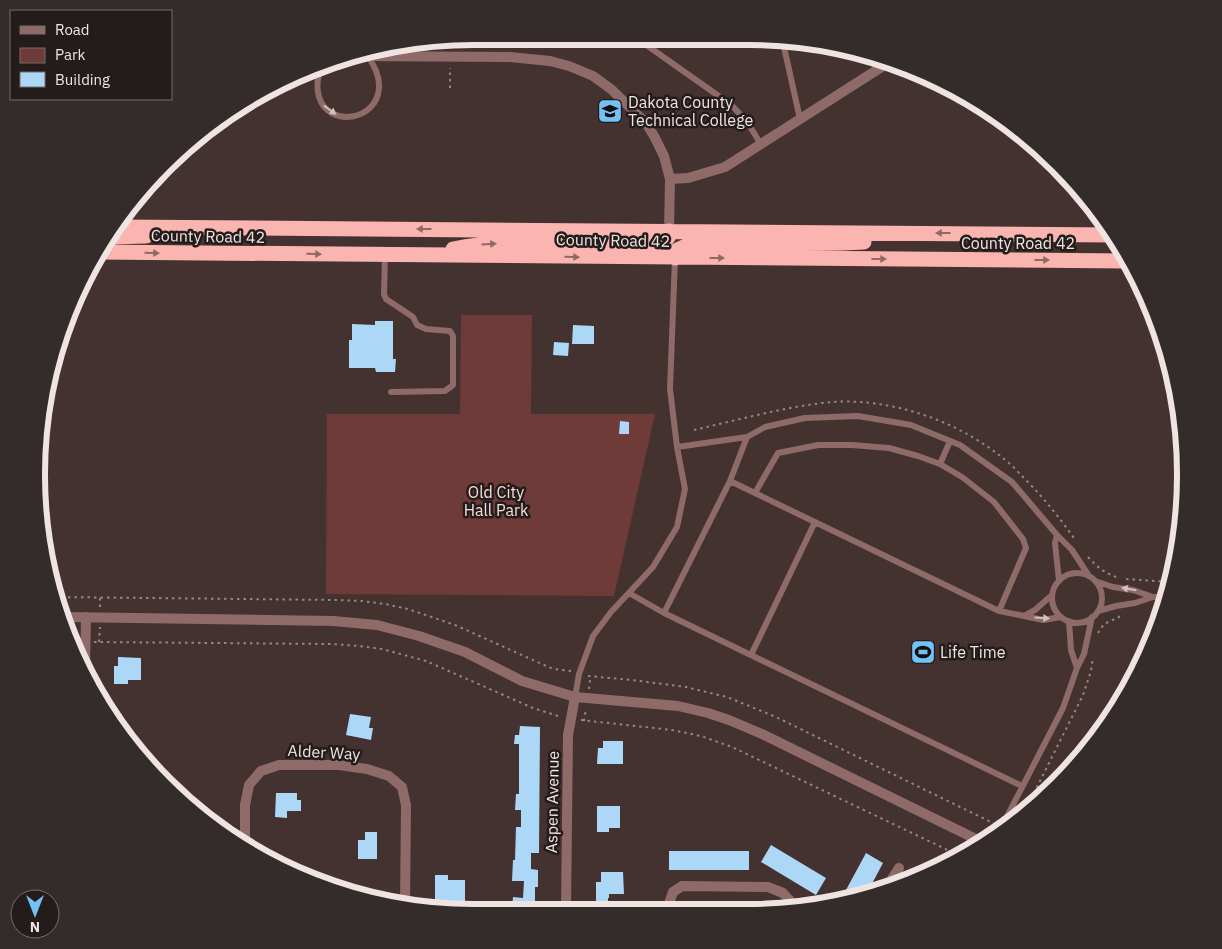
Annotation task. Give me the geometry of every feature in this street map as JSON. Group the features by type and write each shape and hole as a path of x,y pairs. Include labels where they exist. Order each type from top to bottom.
{"highway":[{"name":"County Road 42","path":"124,227 1104,235"},
{"path":"116,237 174,234 217,228"},
{"path":"424,255 488,243 656,243 665,241 669,231"},
{"path":"675,258 676,250 688,245 842,243 870,241 904,233"},
{"name":"County Road 42","path":"108,252 1120,261"}],"street":[{"path":"379,56 510,57 550,61 569,66 593,76 612,89 646,123 664,156 670,179 669,231"},
{"path":"670,179 688,178 725,167 882,67"},
{"path":"70,617 333,621 377,625 419,636 464,652 522,680 575,697 678,706 729,720 762,734 976,838"},
{"path":"86,618 86,657"},
{"name":"Aspen Avenue","path":"566,904 568,735 575,697"},
{"name":"Alder Way","path":"245,837 248,785 261,771 279,765 339,765 367,769 389,776 402,787 406,805 405,898"},
{"path":"892,879 899,868"},
{"path":"669,904 673,892 682,886 768,887 783,893 791,901"}],"lane":[{"path":"646,45 730,104 751,127 761,145"},
{"path":"784,47 800,120"},
{"path":"319,75 316,86 324,107 331,113 340,116 349,118 357,116 372,106 379,88 378,77 369,58"},
{"path":"385,255 384,294 386,299 413,317 417,325 426,329 450,331 453,336 453,385 445,391 391,392"},
{"path":"575,697 579,674 593,636 611,612 653,567 677,527 685,489 677,447 670,389 675,258"},
{"path":"677,447 747,437 765,427 806,418 858,416 912,425 960,445 1012,482 1072,550 1089,576 1095,581 1100,588 1101,604 1092,618 1077,623 1061,618 1043,620 1000,611 730,481"},
{"path":"664,613 730,481 747,437"},
{"path":"940,464 950,441"},
{"path":"755,494 778,453 818,445 889,448 940,464 994,502 1023,539 1026,548 1000,611"},
{"path":"751,655 815,522"},
{"path":"1057,535 1055,543 1059,580"},
{"path":"1061,618 1052,604 1054,587 1059,580 1073,573 1089,576"},
{"path":"1095,581 1159,597"},
{"path":"629,593 664,613 1022,786"},
{"path":"1024,616 1035,610 1052,595"},
{"path":"1098,611 1136,603 1153,597"},
{"path":"1007,817 1063,708 1076,668 1084,654 1092,618"},
{"path":"1069,621 1071,650 1076,668"}],"path":[{"path":"63,597 337,600 385,604 437,618 553,669 571,671 588,676 686,687 728,697 776,717 993,827"},
{"path":"1097,636 1104,624 1119,617 1120,606"},
{"path":"86,642 332,644 382,649 426,661 533,708 571,719 672,730 701,736 732,747 951,852"},
{"path":"1033,795 1082,696 1091,671 1094,652"}],"green space":[{"name":"Old City Hall Park","path":"461,315 532,315 531,414 655,414 614,596 326,594 327,414 460,414"}],"building":[{"path":"375,321 393,321 393,359 396,359 395,372 376,372 375,368 349,368 349,340 352,340 352,324 375,325"},
{"path":"573,325 594,326 594,344 572,344"},
{"path":"554,342 569,343 568,356 553,355"},
{"path":"620,421 629,422 629,434 619,434"},
{"path":"118,657 141,658 141,680 128,680 128,684 114,684 114,666 118,666"},
{"path":"350,714 371,717 369,728 373,728 371,740 346,735"},
{"path":"520,726 540,727 539,853 531,853 531,869 538,870 535,904 512,904 513,897 523,898 524,881 512,881 516,827 521,827 521,810 515,810 516,794 519,794 519,744 514,744 515,735 519,735"},
{"path":"603,741 623,741 623,764 597,764 598,748 603,748"},
{"path":"276,793 297,793 297,800 301,800 301,811 287,811 287,818 275,817"},
{"path":"597,806 620,806 620,828 609,828 609,832 597,832"},
{"path":"365,832 377,832 377,859 358,859 358,840 365,840"},
{"path":"771,845 826,878 816,895 761,862"},
{"path":"669,851 749,851 749,870 669,870"},
{"path":"866,853 883,863 871,885 845,893"},
{"path":"601,872 623,872 624,894 609,894 608,904 596,904 596,882 601,882"},
{"path":"435,875 448,875 448,880 465,880 465,902 435,902"}],"place":[{"name":"Dakota County Technical College","path":"610,111"},
{"name":"Life Time","path":"923,652"}]}
